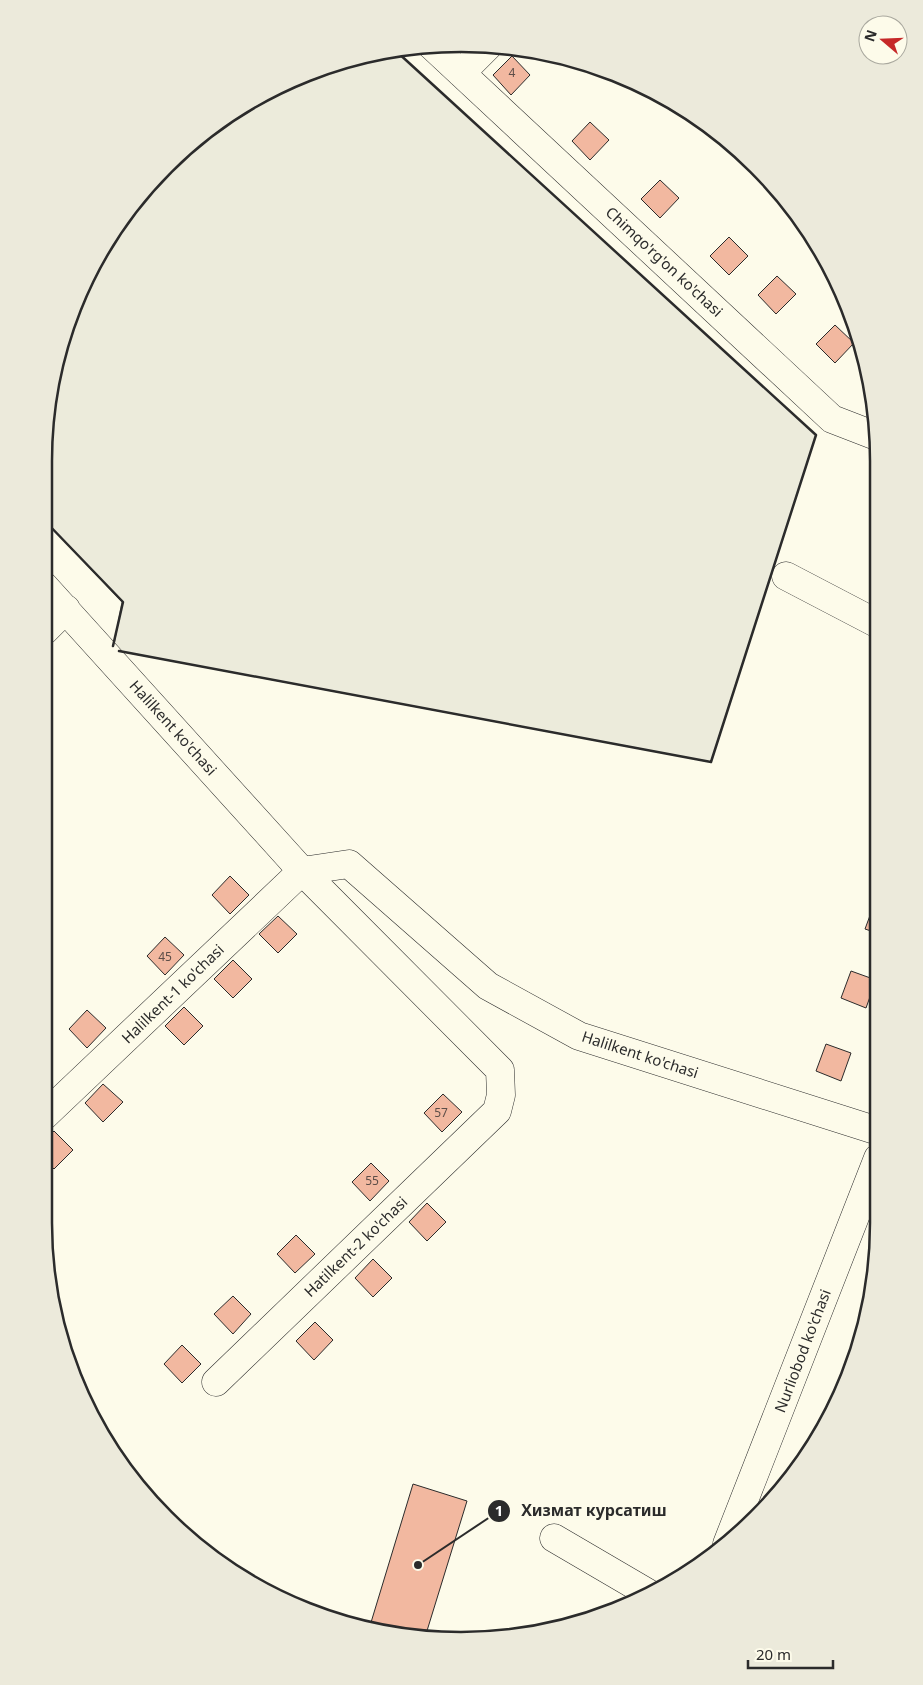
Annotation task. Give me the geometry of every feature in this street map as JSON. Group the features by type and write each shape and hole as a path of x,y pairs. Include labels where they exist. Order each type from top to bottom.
{"street":[{"name":"Chimqo'rg'on ko'chasi","path":"440,53 832,419 870,434"},
{"path":"462,73 482,53"},
{"path":"786,576 870,620"},
{"name":"Halilkent ko'chasi","path":"52,595 302,871 500,1070 501,1095 497,1111"},
{"path":"52,623 66,610"},
{"name":"Halilkent ko'chasi","path":"302,871 349,864 488,986 579,1036 870,1128"},
{"name":"Halilkent-1 ko'chasi","path":"52,1108 302,871"},
{"name":"Hatilkent-2 ko'chasi","path":"216,1382 497,1111"},
{"name":"Nurliobod ko'chasi","path":"733,1529 870,1178"},
{"path":"554,1538 642,1590"}],"shaded area":[{"path":"402,57 816,435 711,762 113,650 122,602 52,528 52,462 56,408 66,356 84,305 107,257 121,234 154,192 192,154 234,121 257,107 305,84 356,66"}],"building":[{"path":"512,56 530,75 511,95 493,75"},
{"path":"590,122 609,140 590,160 572,141"},
{"path":"660,180 679,198 660,218 641,199"},
{"path":"729,237 748,256 729,275 710,256"},
{"path":"777,276 796,294 776,314 758,295"},
{"path":"835,325 853,344 835,363 816,344"},
{"path":"230,876 249,895 230,914 212,895"},
{"path":"278,916 297,934 278,953 259,934"},
{"path":"870,916 870,931 865,929"},
{"path":"165,937 184,955 165,975 147,956"},
{"path":"233,960 252,979 233,998 214,979"},
{"path":"851,971 870,978 870,997 866,1008 841,998"},
{"path":"184,1007 203,1026 184,1045 165,1026"},
{"path":"87,1010 106,1028 87,1048 69,1029"},
{"path":"826,1044 851,1053 841,1081 816,1071"},
{"path":"103,1084 123,1102 103,1122 85,1103"},
{"path":"443,1094 462,1112 442,1132 424,1113"},
{"path":"54,1131 73,1150 54,1169 52,1167 52,1133"},
{"path":"371,1163 389,1181 370,1201 352,1182"},
{"path":"427,1203 446,1222 427,1241 409,1222"},
{"path":"296,1235 315,1254 295,1273 277,1254"},
{"path":"373,1259 392,1278 373,1297 355,1278"},
{"path":"233,1296 251,1314 233,1334 214,1314"},
{"path":"315,1322 333,1340 314,1360 296,1341"},
{"path":"182,1345 201,1364 182,1383 164,1364"},
{"path":"413,1484 467,1501 427,1631 371,1622"}],"wall":[{"path":"119,651 711,762 816,435 402,57"},
{"path":"52,528 123,602 113,646"}],"place":[{"name":"Хизмат курсатиш","path":"418,1565"}]}
